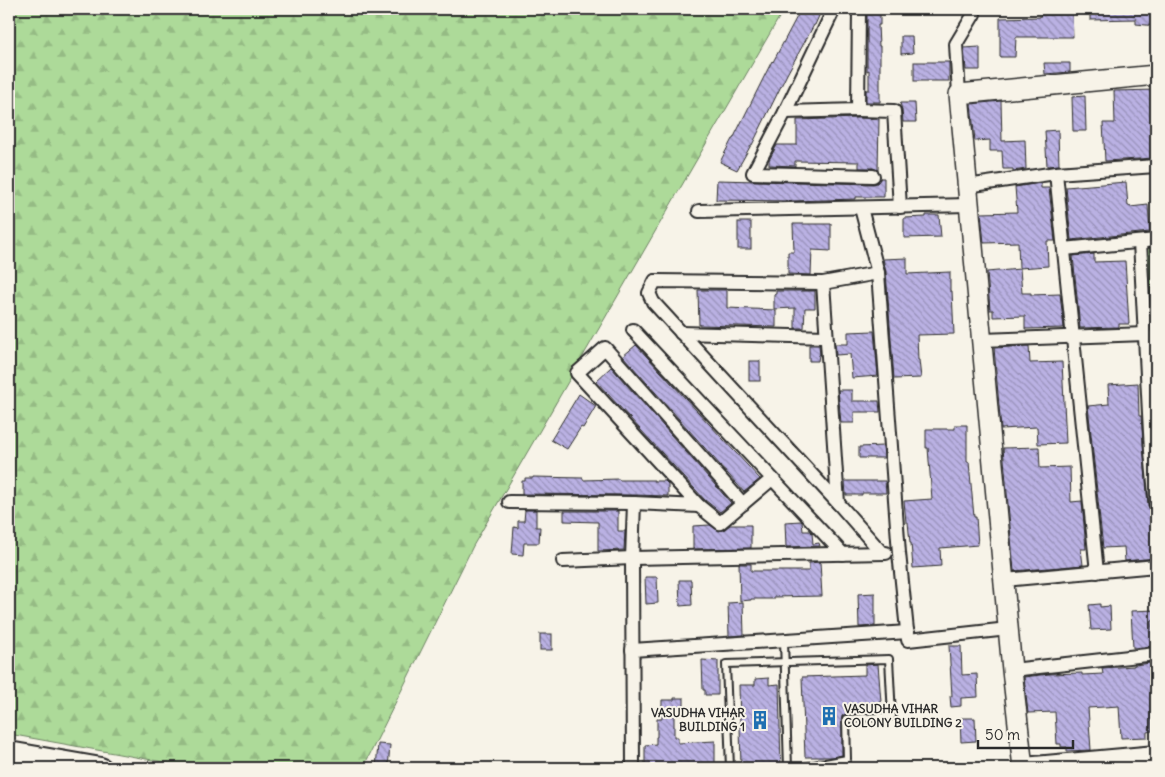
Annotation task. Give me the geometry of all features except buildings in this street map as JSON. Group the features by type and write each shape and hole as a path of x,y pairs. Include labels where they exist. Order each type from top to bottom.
{"main road":[{"path":"9,752 101,768"},
{"path":"1024,768 1156,756"}],"street":[{"path":"834,9 785,112 753,173 874,176"},
{"path":"858,110 859,9"},
{"path":"974,9 974,14 956,44 959,94 1008,629 1024,768"},
{"path":"959,94 1156,75"},
{"path":"785,112 894,111 900,206"},
{"path":"699,211 900,206 968,195 1056,174 1156,166"},
{"path":"1056,174 1096,572"},
{"path":"861,208 878,273 899,552 908,640 1008,629"},
{"path":"1064,249 1156,240"},
{"path":"1140,242 1151,451 1156,505"},
{"path":"878,273 822,283 655,281 650,293 652,302 838,502 882,553"},
{"path":"822,283 838,502"},
{"path":"633,330 843,554"},
{"path":"681,332 826,337"},
{"path":"982,340 1145,334"},
{"path":"742,504 605,348 577,373 699,506 720,523 772,479"},
{"path":"509,502 634,503 699,506"},
{"path":"633,768 632,558 634,503"},
{"path":"563,561 899,552"},
{"path":"1004,580 1156,566"},
{"path":"632,650 908,632"},
{"path":"1012,670 1156,654"}],"lane":[{"path":"784,640 788,768"},
{"path":"730,768 726,664 889,660 892,716 846,718 847,759 798,768"}],"green space":[{"path":"9,9 784,9 473,546 363,768 196,768 9,734"},
{"path":"1156,248 1156,368 1145,249"}],"place":[{"name":"VASUDHA VIHAR COLONY BUILDING 2","path":"829,716"},
{"name":"VASUDHA VIHAR BUILDING 1","path":"760,720"}]}
